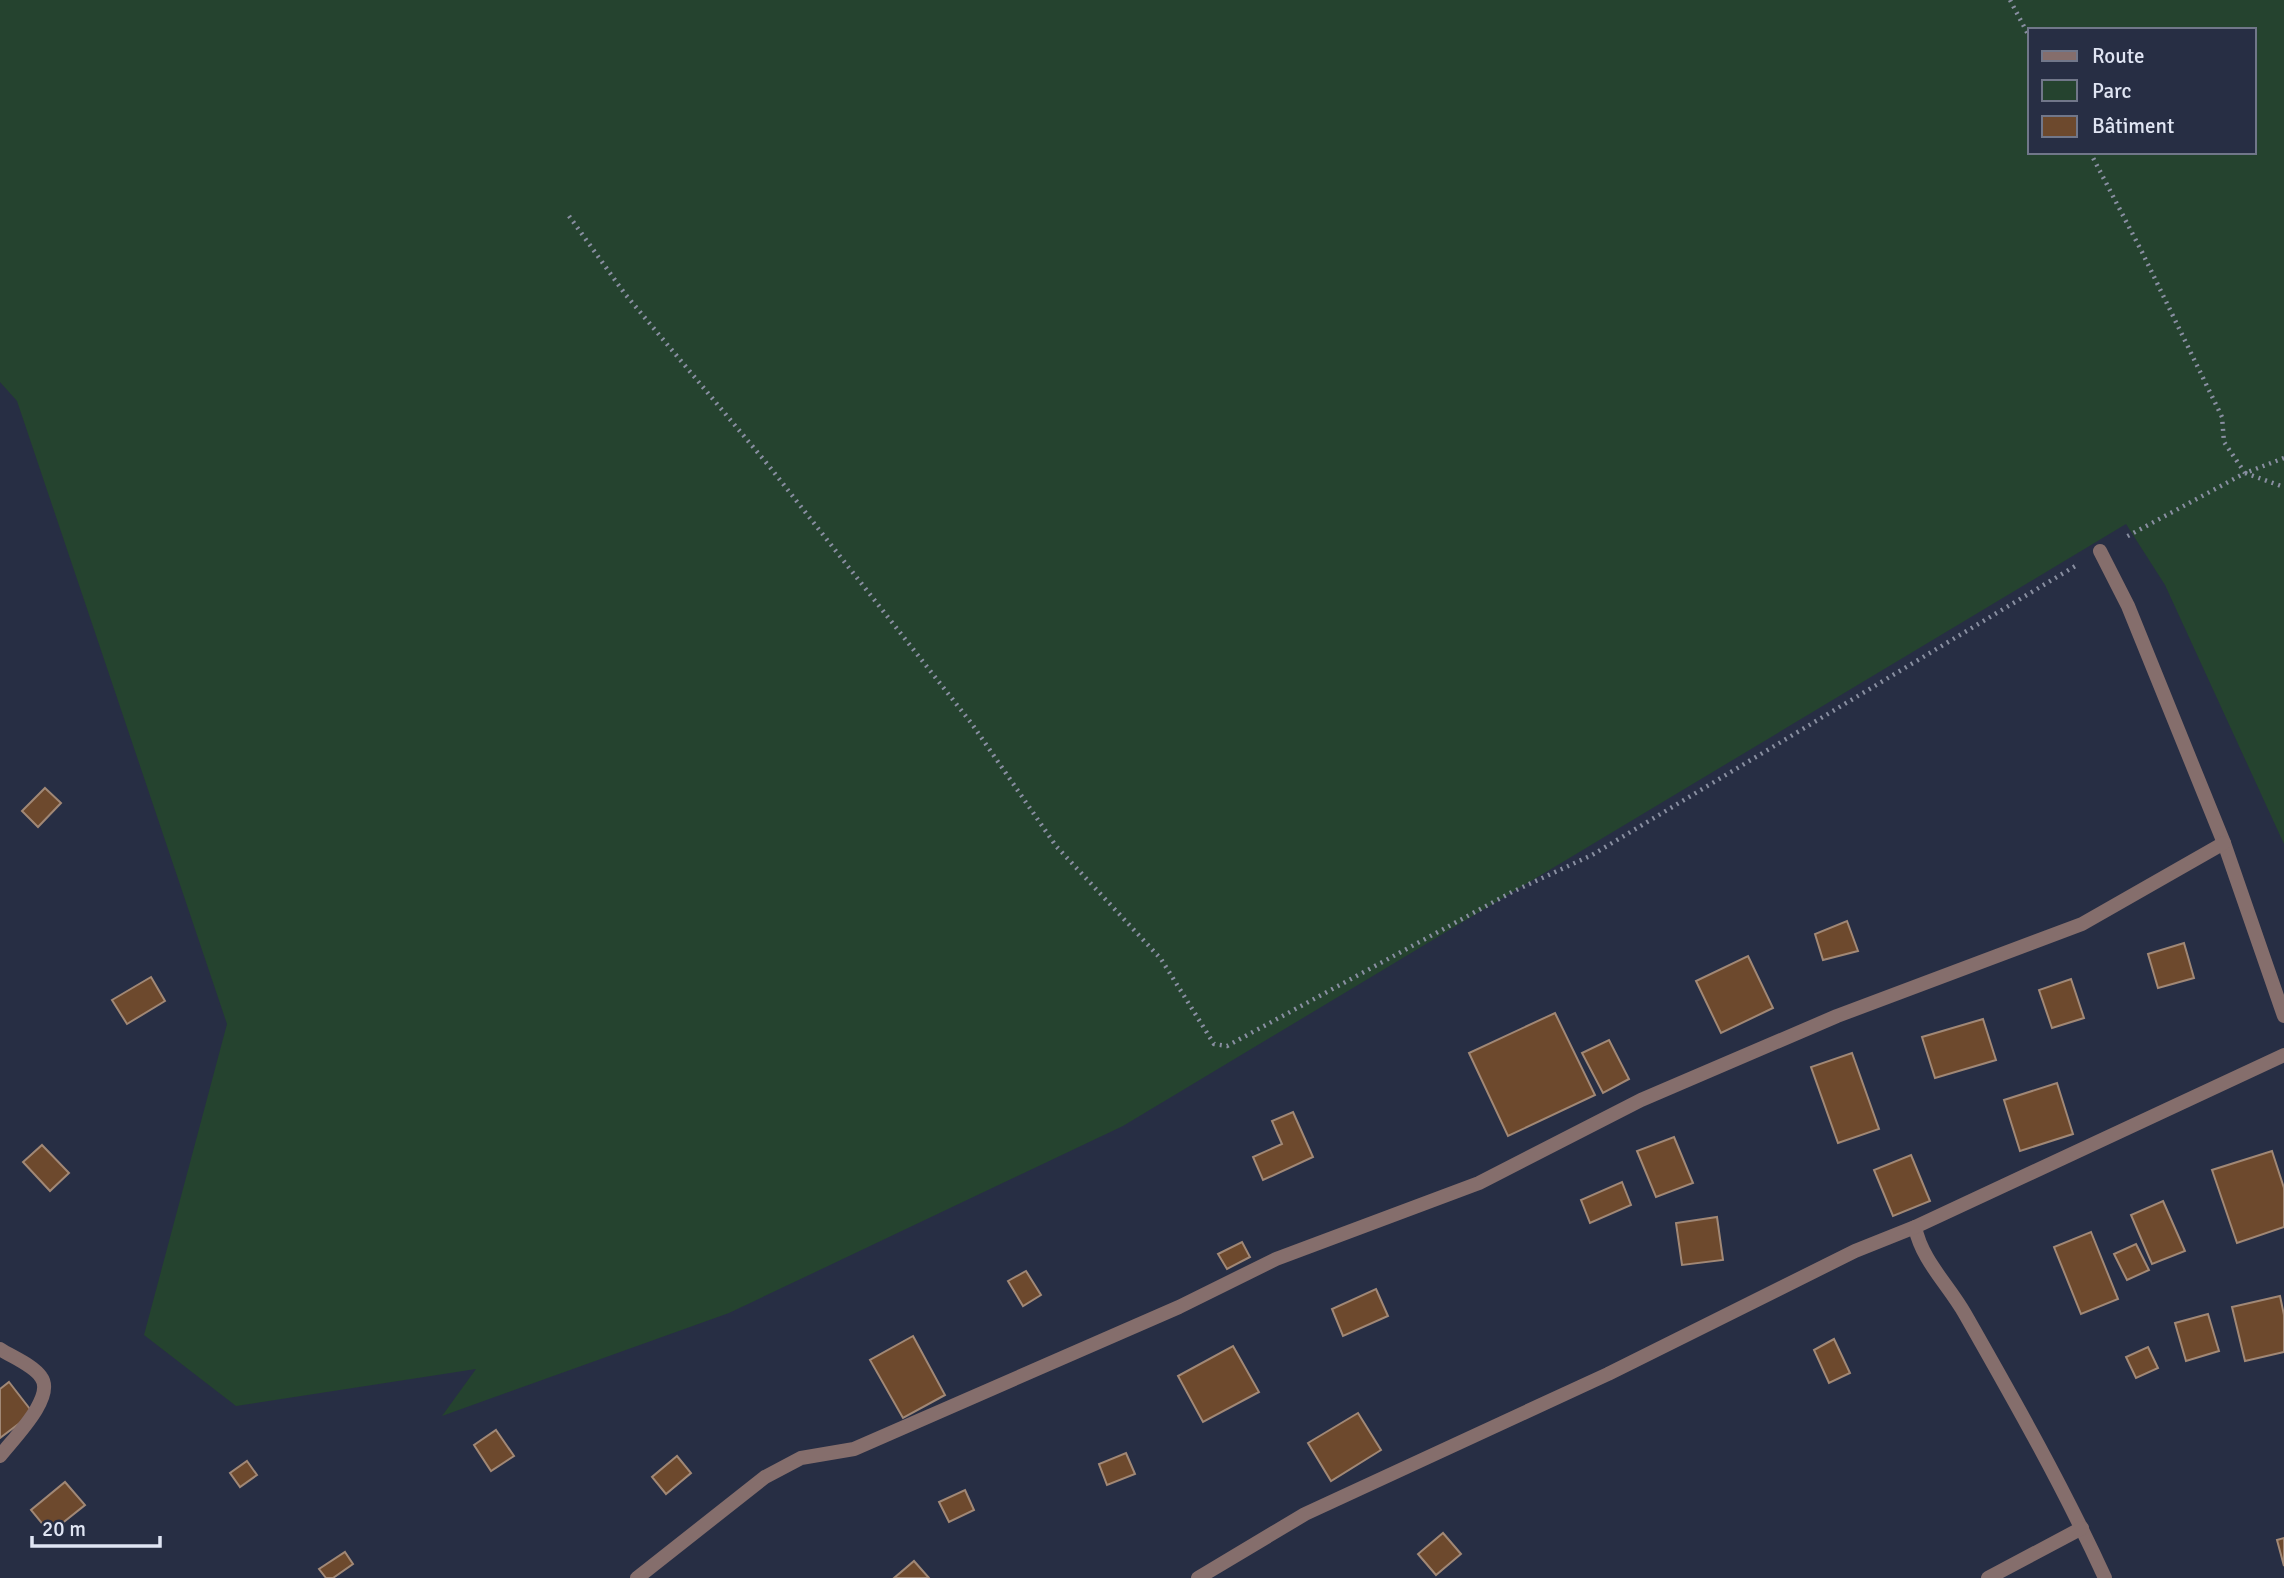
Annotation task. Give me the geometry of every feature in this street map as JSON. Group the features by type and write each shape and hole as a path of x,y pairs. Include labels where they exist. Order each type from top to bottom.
{"street":[{"path":"2100,551 2128,606 2224,843 2284,1016"},
{"path":"637,1578 765,1477 801,1458 854,1449 1180,1307 1276,1259 1479,1183 1641,1100 1837,1016 2082,924 2224,843"},
{"path":"1198,1578 1305,1514 1608,1374 1855,1251 1915,1227 2284,1055"},
{"path":"1915,1227 1923,1255 1963,1311 2082,1528 2105,1578"},
{"path":"0,1349 40,1376 46,1386 43,1400 0,1455"},
{"path":"1988,1578 2082,1528"}],"path":[{"path":"2010,0 2028,34"},
{"path":"2091,154 2142,251 2222,417 2224,442 2245,473 2284,487"},
{"path":"569,216 625,294 769,466 972,724 1056,846 1161,959 1214,1044 1220,1047 1227,1046 1512,892 1592,855 2100,551 2245,473 2284,457"}],"green space":[{"path":"0,0 2284,0 2284,844 2165,585 2126,524 1123,1126 729,1313 442,1416 476,1369 236,1406 144,1335 227,1024 17,401 0,382"}],"building":[{"path":"45,788 61,803 38,827 22,811"},
{"path":"1847,921 1858,951 1823,960 1815,934"},
{"path":"2184,943 2194,978 2158,988 2148,954"},
{"path":"1748,956 1773,1008 1721,1033 1696,981"},
{"path":"151,977 165,1001 127,1024 112,1000"},
{"path":"2071,979 2084,1018 2052,1028 2039,990"},
{"path":"1555,1013 1595,1095 1508,1136 1469,1053"},
{"path":"1983,1019 1996,1060 1935,1078 1922,1037"},
{"path":"1609,1040 1629,1079 1603,1093 1582,1053"},
{"path":"1852,1053 1879,1129 1838,1143 1811,1067"},
{"path":"2057,1083 2073,1134 2020,1151 2004,1100"},
{"path":"1293,1112 1313,1157 1263,1180 1253,1157 1282,1144 1272,1121"},
{"path":"1674,1137 1693,1183 1656,1197 1637,1151"},
{"path":"42,1145 69,1173 50,1191 23,1162"},
{"path":"2272,1151 2284,1188 2284,1227 2237,1243 2212,1170"},
{"path":"1911,1155 1930,1201 1893,1216 1874,1170"},
{"path":"1622,1182 1631,1205 1590,1223 1581,1200"},
{"path":"2163,1201 2185,1251 2152,1264 2131,1215"},
{"path":"1717,1217 1723,1260 1682,1265 1676,1223"},
{"path":"2091,1232 2118,1299 2081,1314 2054,1247"},
{"path":"1242,1242 1250,1257 1227,1269 1218,1254"},
{"path":"2136,1244 2149,1270 2127,1280 2114,1254"},
{"path":"1026,1271 1041,1295 1023,1306 1008,1281"},
{"path":"1376,1289 1388,1316 1343,1336 1332,1309"},
{"path":"2280,1296 2284,1315 2284,1352 2245,1361 2232,1307"},
{"path":"2208,1314 2219,1351 2186,1361 2175,1323"},
{"path":"913,1336 945,1395 903,1418 870,1360"},
{"path":"1834,1339 1850,1373 1829,1383 1814,1350"},
{"path":"1233,1346 1259,1392 1203,1422 1178,1376"},
{"path":"2148,1347 2158,1368 2136,1378 2126,1357"},
{"path":"9,1382 33,1413 0,1438 0,1389"},
{"path":"1358,1413 1381,1450 1331,1481 1308,1443"},
{"path":"496,1430 514,1456 491,1471 474,1445"},
{"path":"1126,1453 1135,1474 1107,1485 1099,1464"},
{"path":"677,1456 691,1473 666,1494 652,1477"},
{"path":"247,1461 257,1475 240,1487 230,1473"},
{"path":"65,1482 85,1505 50,1533 31,1510"},
{"path":"965,1490 974,1510 949,1522 939,1502"},
{"path":"1443,1533 1461,1554 1436,1575 1418,1554"},
{"path":"2284,1538 2284,1566 2277,1540"},
{"path":"345,1552 353,1564 333,1578 326,1578 319,1569"},
{"path":"914,1561 929,1578 894,1578"}]}
